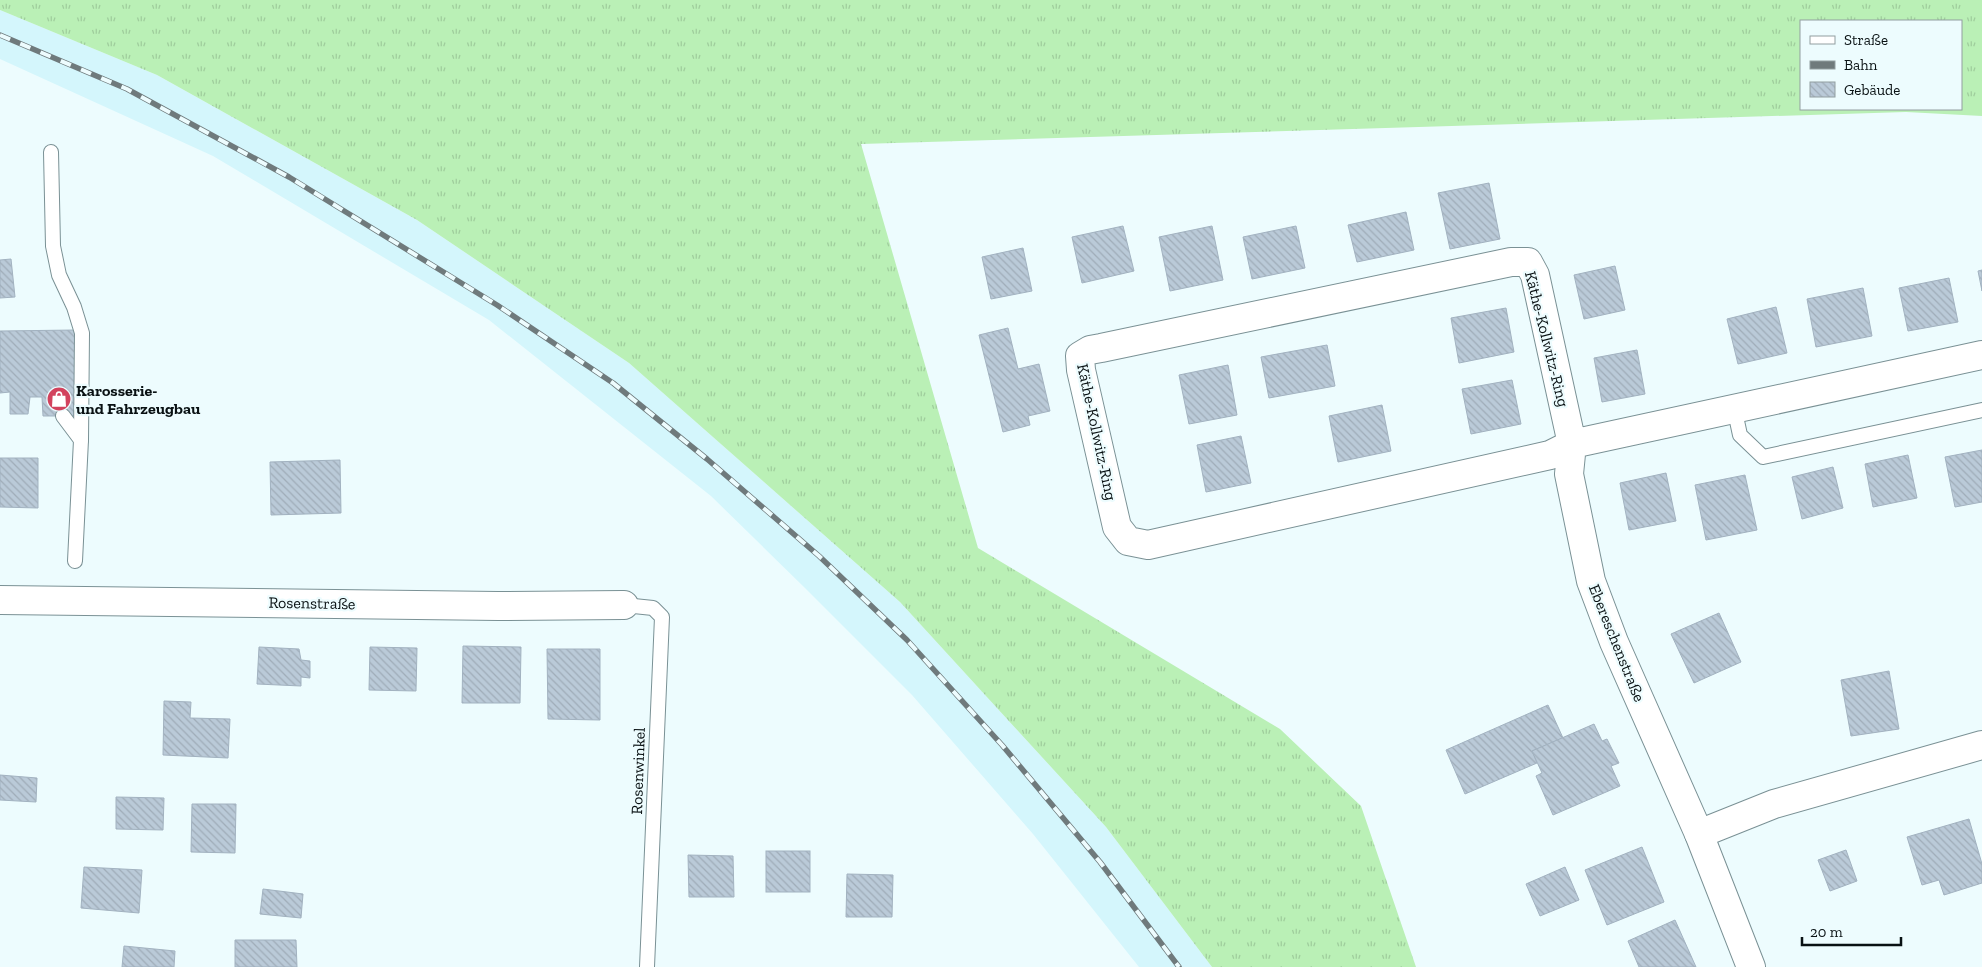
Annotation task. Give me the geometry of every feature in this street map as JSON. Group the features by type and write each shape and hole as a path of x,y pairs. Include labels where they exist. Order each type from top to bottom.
{"street":[{"name":"Käthe-Kollwitz-Ring","path":"1572,444 1535,275 1528,262 1511,262 1120,343 1090,350 1080,356 1081,370 1117,528 1128,541 1148,545 1550,455 1572,444 1734,407 1982,355"},
{"name":"Ebereschenstraße","path":"1572,444 1569,474 1591,581 1614,642 1699,834 1751,967"},
{"name":"Rosenstraße","path":"0,600 498,606 624,605"},
{"path":"1699,834 1774,804 1982,744"}],"lane":[{"path":"51,152 52,246 59,275 74,307 82,333 81,440 75,562"},
{"path":"1734,407 1740,435 1763,457 1982,410"},
{"path":"63,416 81,440"},
{"name":"Rosenwinkel","path":"624,605 653,608 662,617 647,967"}],"shaded area":[{"path":"0,10 157,75 417,220 629,363 900,602 1106,827 1212,967 1139,967 1033,834 912,695 805,588 711,496 489,320 213,156 0,59"}],"green space":[{"path":"0,0 1982,0 1982,116 1906,112 861,144 978,548 1280,729 1361,806 1416,967 1212,967 1106,827 900,602 629,363 417,220 157,75 0,10"}],"building":[{"path":"1489,183 1500,239 1450,249 1438,193"},
{"path":"1406,212 1414,250 1357,262 1348,225"},
{"path":"1123,226 1134,271 1082,283 1072,237"},
{"path":"1212,226 1223,280 1170,291 1159,237"},
{"path":"1296,226 1305,268 1252,279 1243,237"},
{"path":"1023,248 1032,291 991,299 982,257"},
{"path":"11,259 15,297 0,298 0,260"},
{"path":"1615,266 1625,310 1584,319 1574,275"},
{"path":"1982,270 1982,291 1978,271"},
{"path":"1949,278 1958,322 1908,331 1899,288"},
{"path":"1863,288 1872,336 1816,347 1807,299"},
{"path":"1776,307 1787,353 1738,364 1727,319"},
{"path":"1506,308 1514,352 1459,363 1451,318"},
{"path":"1008,328 1018,369 1039,364 1050,411 1028,416 1030,425 1003,432 979,335"},
{"path":"75,330 76,416 43,416 42,397 30,397 28,414 10,414 10,392 0,393 0,331"},
{"path":"1327,345 1335,386 1269,398 1261,357"},
{"path":"1637,350 1645,394 1602,402 1594,358"},
{"path":"1228,365 1237,415 1189,424 1179,375"},
{"path":"1512,380 1521,424 1471,434 1462,389"},
{"path":"1382,405 1391,451 1338,462 1329,416"},
{"path":"1241,436 1251,483 1206,492 1197,445"},
{"path":"1982,450 1982,502 1955,507 1945,457"},
{"path":"1908,455 1917,498 1873,507 1865,464"},
{"path":"0,458 38,458 38,508 0,507"},
{"path":"340,460 341,513 271,515 270,462"},
{"path":"1833,467 1843,508 1802,519 1792,477"},
{"path":"1666,473 1676,521 1629,530 1620,483"},
{"path":"1745,475 1757,530 1706,540 1695,485"},
{"path":"1719,613 1741,662 1694,683 1671,634"},
{"path":"463,646 521,647 520,703 462,703"},
{"path":"259,647 299,649 301,660 310,661 310,678 301,677 301,686 257,684"},
{"path":"370,647 417,648 416,691 369,690"},
{"path":"547,649 600,649 600,720 548,719"},
{"path":"1889,671 1899,729 1851,736 1841,680"},
{"path":"164,701 191,702 190,718 230,719 228,758 163,755"},
{"path":"1548,705 1563,738 1532,751 1537,763 1465,794 1446,750"},
{"path":"1594,724 1602,741 1607,739 1619,763 1611,766 1620,786 1553,815 1536,776 1542,773 1532,751"},
{"path":"0,775 37,778 36,802 0,800"},
{"path":"116,797 164,798 163,830 116,829"},
{"path":"192,804 236,804 235,853 191,852"},
{"path":"1969,819 1982,864 1982,883 1944,895 1939,880 1922,885 1907,837"},
{"path":"1642,847 1664,902 1607,925 1585,870"},
{"path":"1846,850 1857,881 1830,891 1818,860"},
{"path":"766,851 810,851 810,892 766,892"},
{"path":"688,855 733,856 734,897 689,897"},
{"path":"84,867 142,870 139,913 81,908"},
{"path":"1565,867 1579,900 1540,916 1526,884"},
{"path":"847,874 893,875 892,917 846,917"},
{"path":"263,889 303,894 301,918 260,914"},
{"path":"1675,920 1696,967 1639,967 1628,941"},
{"path":"235,940 296,940 297,967 235,967"},
{"path":"124,946 175,951 174,967 122,967"}],"railway":[{"path":"0,35 127,89 289,177 497,305 613,383 707,459 819,556 907,640 1002,745 1100,862 1179,967"}],"place":[{"name":"Karosserie- und Fahrzeugbau","path":"59,399"}]}
